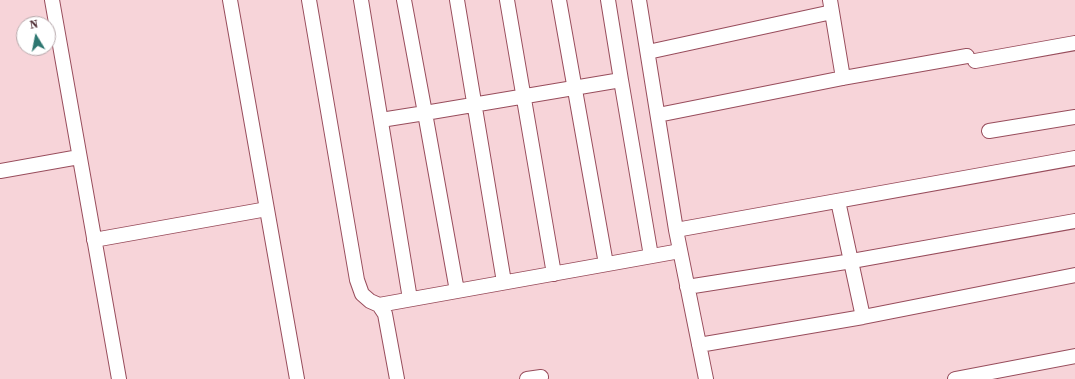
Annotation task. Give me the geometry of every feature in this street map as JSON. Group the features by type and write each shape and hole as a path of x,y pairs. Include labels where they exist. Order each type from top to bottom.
{"street":[{"path":"52,0 118,379"},
{"path":"230,0 297,379"},
{"path":"309,0 357,280 362,294 370,301 379,305 385,314 397,379"},
{"path":"361,0 410,299"},
{"path":"404,0 457,291"},
{"path":"456,0 504,282"},
{"path":"507,0 525,97 554,274"},
{"path":"559,0 606,264"},
{"path":"608,0 620,80 651,256"},
{"path":"639,0 676,230 706,379"},
{"path":"648,52 831,6 843,78"},
{"path":"658,115 843,78 1075,43"},
{"path":"381,120 474,106 620,80"},
{"path":"989,130 1075,117"},
{"path":"0,171 79,157"},
{"path":"676,230 1075,158"},
{"path":"838,201 864,317"},
{"path":"94,240 267,209"},
{"path":"687,287 852,261 1075,221"},
{"path":"379,305 680,251"},
{"path":"699,345 864,317 1075,275"},
{"path":"955,379 1075,356"},
{"path":"526,379 541,376"}]}
